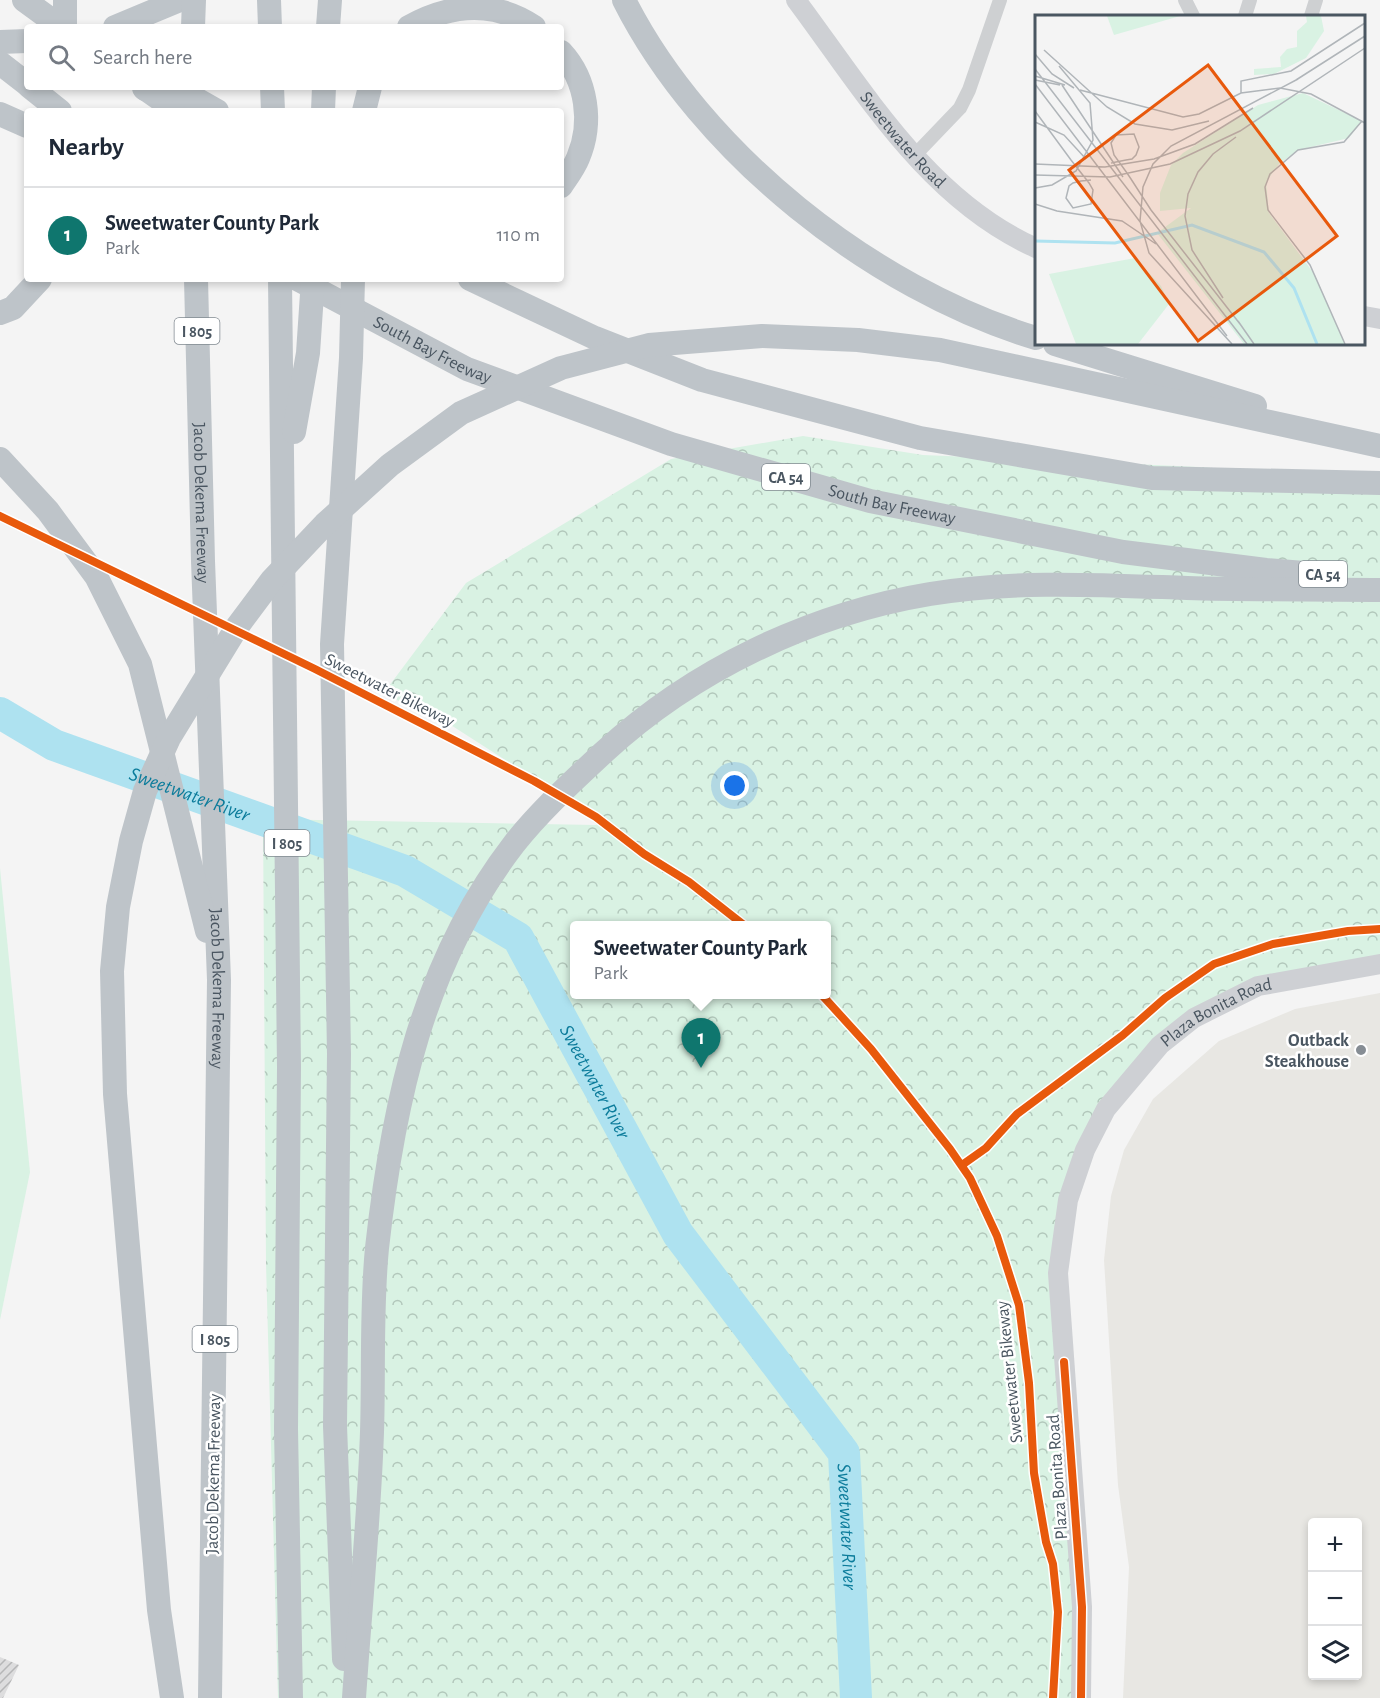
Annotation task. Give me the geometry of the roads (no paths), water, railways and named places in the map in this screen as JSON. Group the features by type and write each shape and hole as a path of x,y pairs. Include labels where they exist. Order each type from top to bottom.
{"highway":[{"path":"24,0 59,24"},
{"path":"63,24 64,0"},
{"path":"166,0 168,24"},
{"path":"122,24 180,0"},
{"path":"269,0 270,24"},
{"path":"328,24 330,0"},
{"path":"624,0 663,66 700,114 742,158 839,240 887,272 940,301 1001,327 1035,338"},
{"path":"414,24 431,15 464,6 493,9 523,19 530,24"},
{"path":"0,42 24,40"},
{"path":"564,55 571,63 584,88 586,124 579,158 564,181"},
{"path":"0,63 24,82"},
{"path":"34,90 59,108"},
{"path":"63,108 65,90"},
{"path":"147,90 171,108"},
{"path":"172,90 175,108"},
{"path":"180,90 212,108"},
{"path":"194,90 195,108"},
{"path":"272,90 273,108"},
{"path":"323,108 324,90"},
{"path":"365,108 369,90"},
{"path":"0,114 24,125"},
{"path":"0,313 13,308 37,282"},
{"name":"Jacob Dekema Freeway","path":"196,282 203,561 219,980 210,1698"},
{"name":"I 805","path":"282,282 289,1067 286,1429 291,1698"},
{"path":"289,282 331,299"},
{"name":"South Bay Freeway","path":"302,282 477,373 671,444 870,501 1124,552 1266,570 1380,578"},
{"path":"284,484 308,353 313,282"},
{"path":"345,1698 334,1426 339,1054 332,644 351,358 353,282"},
{"path":"476,282 595,338 702,380 920,438 1152,478 1380,483"},
{"path":"172,1698 159,1610 115,1094 112,970 118,907 131,841 145,791 169,738 237,627 272,580 325,524 390,465 461,413 561,368 649,345 762,336 858,340 940,350 1380,446"},
{"path":"1058,345 1245,401 1312,431"},
{"path":"0,459 48,511 96,576 140,664 219,980"},
{"path":"354,1698 372,1436 377,1251 400,1091 432,991 448,952 475,902 515,843 571,783 639,720 736,658 875,605 986,586 1380,590"}],"main road":[{"name":"Sweetwater Road","path":"796,0 914,156 941,184 978,213 1035,247"},
{"path":"1365,315 1380,319"},
{"name":"Plaza Bonita Road","path":"1081,1698 1082,1607 1058,1273 1068,1200 1085,1150 1106,1109 1160,1045 1194,1018 1258,986 1380,964"}],"street":[{"path":"914,156 960,108 969,90 1000,0"},
{"path":"1185,0 1192,15"},
{"path":"1246,15 1250,0"},
{"path":"1311,15 1316,0"}],"waterway":[{"name":"Sweetwater River","path":"0,713 54,745 405,871 518,938 678,1234 844,1453 856,1698"}],"place":[{"name":"Outback Steakhouse","path":"1361,1050"},
{"name":"Sweetwater County Park","path":"701,1068"}]}
